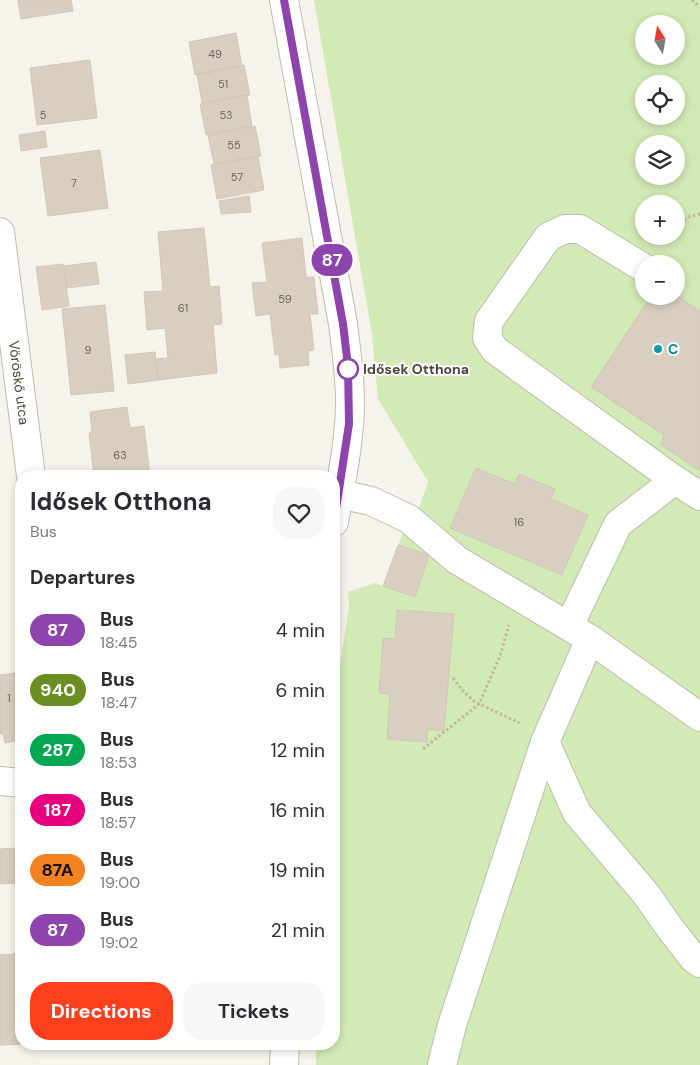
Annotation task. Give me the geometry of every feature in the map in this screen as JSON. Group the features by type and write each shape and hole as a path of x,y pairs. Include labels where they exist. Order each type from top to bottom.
{"street":[{"path":"284,0 343,324 347,357 350,401 349,424 340,487"},
{"path":"635,263 580,229 564,229 548,237 489,321 487,338 495,350 700,496"},
{"name":"Vöröskő utca","path":"0,232 30,470"},
{"path":"442,1065 452,1025 580,632 618,524 675,480"},
{"path":"340,494 371,501 409,519 457,560 580,632 700,717"},
{"path":"546,739 577,812 646,894 669,927 700,963"},
{"path":"0,781 15,782"},
{"path":"284,1065 285,1050"}],"path":[{"path":"692,0 700,7"},
{"path":"685,219 700,214"},
{"path":"423,749 479,704 500,656"},
{"path":"453,678 467,695 479,704 546,739"}],"green space":[{"path":"314,0 700,0 700,1065 316,1065 316,1050 340,1050 340,664 349,607 348,592 375,583 383,586 409,519 418,511 428,482 378,399 372,334"}],"building":[{"path":"18,0 71,0 73,11 21,19"},
{"path":"236,33 242,66 195,75 189,42"},
{"path":"90,60 97,118 37,125 30,68"},
{"path":"244,65 250,95 202,103 197,74"},
{"path":"247,95 252,126 206,135 200,104"},
{"path":"255,126 261,156 214,164 208,135"},
{"path":"45,131 47,147 21,151 19,135"},
{"path":"100,150 108,208 48,216 40,158"},
{"path":"258,156 264,190 217,199 211,165"},
{"path":"249,196 251,212 221,214 219,201"},
{"path":"204,228 210,287 219,286 222,324 213,325 217,373 158,380 156,359 168,358 165,328 147,330 144,292 163,291 158,232"},
{"path":"302,238 306,277 314,277 318,314 310,314 314,350 308,351 309,365 280,368 279,354 275,355 270,314 256,316 252,283 267,282 262,243"},
{"path":"96,262 99,284 67,288 64,266"},
{"path":"63,264 69,306 42,310 36,267"},
{"name":"C","path":"685,301 700,311 700,471 661,445 664,435 591,387 645,305 685,305"},
{"path":"105,305 114,391 71,395 62,309"},
{"path":"155,352 158,380 128,384 125,355"},
{"path":"127,407 130,428 144,426 149,470 93,470 89,433 92,433 90,412"},
{"path":"476,468 515,484 519,474 555,489 551,499 588,515 562,575 450,528"},
{"path":"398,545 429,555 415,597 383,586"},
{"path":"397,610 454,614 444,731 428,729 427,742 387,739 390,694 379,693 383,638 395,639"},
{"path":"15,673 15,741 5,743 3,734 0,734 0,675"},
{"path":"15,848 15,883 0,884 0,849"},
{"path":"15,954 15,1045 0,1045 0,955"}],"bus line":[{"name":"87","path":"284,0 343,324 348,366 349,424 340,486"}],"place":[{"name":"C","path":"658,349"},
{"name":"Idősek Otthona","path":"348,369"}]}
